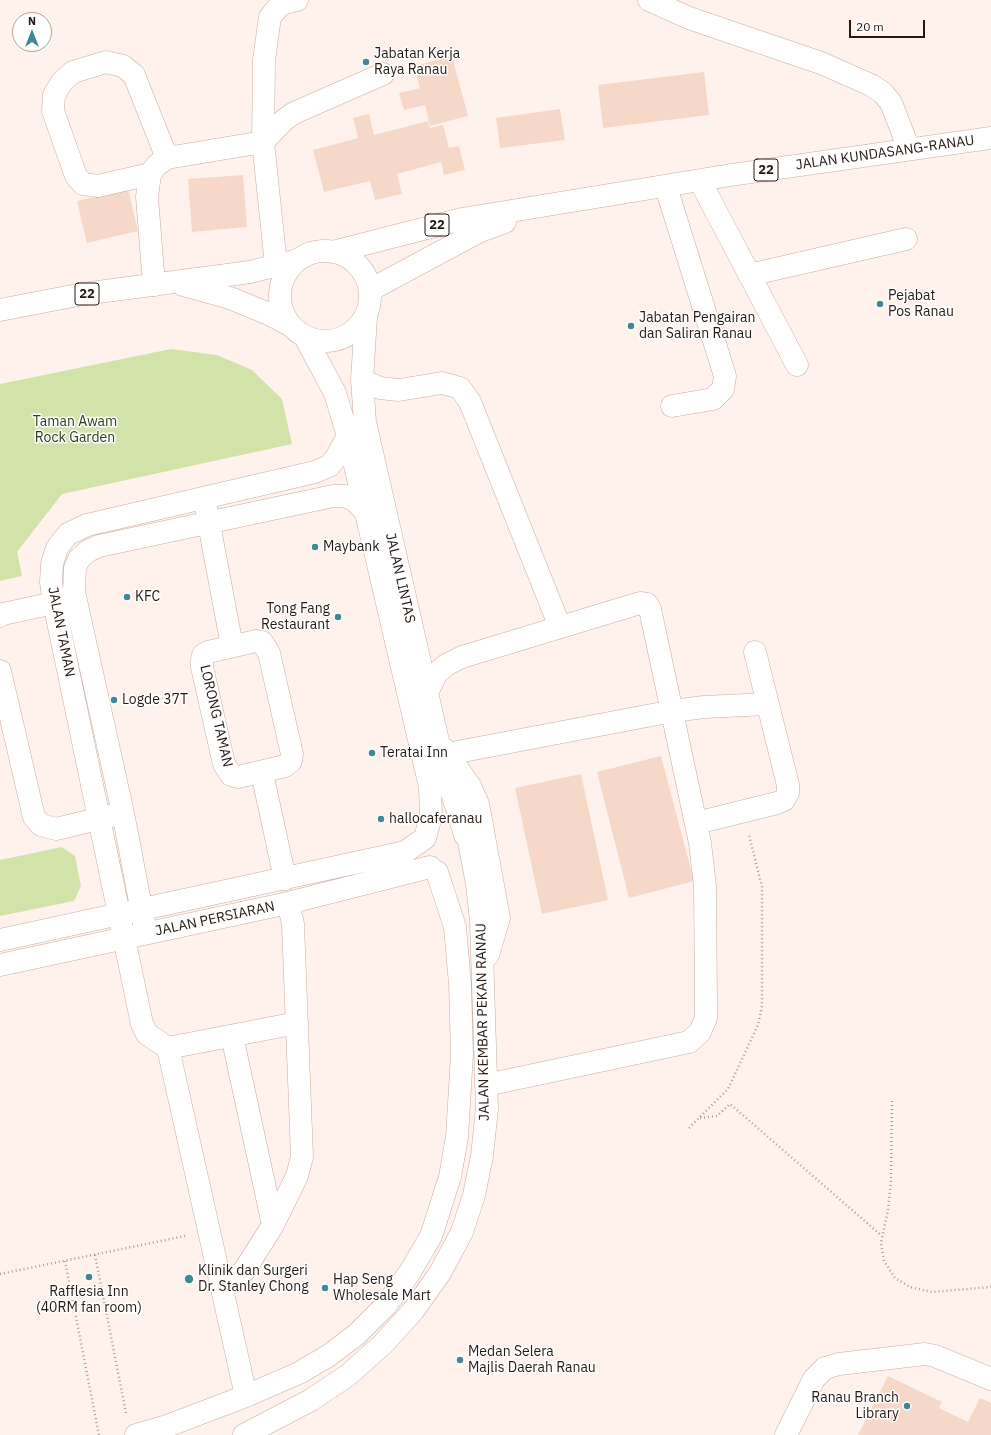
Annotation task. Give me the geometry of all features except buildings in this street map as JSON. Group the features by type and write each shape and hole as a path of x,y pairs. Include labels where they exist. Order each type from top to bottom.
{"main road":[{"path":"276,266 263,142 264,60 270,17 281,4 297,0"},
{"path":"649,0 695,20 820,63 871,85 883,93 891,104 909,149"},
{"path":"150,174 98,186 83,184 76,176 53,111 54,95 62,82 72,72 106,62 123,66 134,75 167,158"},
{"path":"165,284 147,197 150,174 157,165 167,158 263,142 284,120 294,113 384,74"},
{"name":"JALAN KUNDASANG-RANAU","path":"333,252 462,219 700,181 991,138"},
{"path":"700,181 797,365"},
{"path":"666,187 725,376 723,389 712,398 672,406"},
{"name":"JALAN KUNDASANG-RANAU","path":"370,290 478,232 543,207"},
{"path":"750,275 906,239"},
{"name":"22","path":"0,310 83,294 250,272 298,260 309,254 321,251 333,252 347,256 358,265 366,276 370,290 370,304 366,317 358,328 346,337 333,341 318,341 269,314 230,298 165,284"},
{"name":"22","path":"298,260 287,270 281,284 279,299 283,313 298,331"},
{"name":"JALAN LINTAS","path":"366,317 362,380 365,422 415,644 442,744 444,767 467,839"},
{"name":"JALAN LINTAS","path":"298,331 335,393 348,436 430,787 431,816 425,838"},
{"path":"362,380 386,389 399,390 442,383 460,388 470,402 560,627"},
{"name":"JALAN TAMAN","path":"168,1048 147,1034 142,1024 54,603 51,582 52,564 57,548 68,534 87,525 315,472 329,466 336,458 348,436"},
{"name":"JALAN TAMAN","path":"146,933 122,813 74,592 75,568 79,559 88,551 99,546 334,496 345,496 354,500 365,511"},
{"path":"204,499 232,646"},
{"path":"1,614 54,603"},
{"path":"427,693 436,674 446,665 462,657 640,603 646,604 650,609 700,843 704,886 706,1011 706,1018 700,1032 689,1042 486,1085"},
{"name":"LORONG TAMAN","path":"256,641 262,642 269,653 292,754 291,761 285,766 262,773 238,777 230,775 224,764 202,667 202,660 203,655 208,652 232,646 256,641"},
{"path":"415,644 431,653 444,656 462,657"},
{"path":"696,823 777,803 784,800 788,793 788,785 755,652"},
{"path":"0,671 34,816 41,825 56,829 122,813"},
{"path":"484,967 499,918 478,804 470,786 442,744 704,707 767,704"},
{"path":"262,773 285,879"},
{"path":"444,825 460,830 467,839 469,857 460,869 452,872 434,870 422,854 425,838 430,831 444,825"},
{"name":"JALAN PERSIARAN","path":"0,940 405,852 425,838"},
{"name":"JALAN KEMBAR PEKAN RANAU","path":"262,1432 347,1376 383,1344 413,1311 440,1273 462,1232 474,1195 487,1108 484,967 477,884 467,839"},
{"name":"JALAN PERSIARAN","path":"0,965 434,870"},
{"name":"JALAN KEMBAR PEKAN RANAU","path":"132,1427 168,1426 246,1396 299,1373 328,1356 356,1335 386,1306 410,1272 431,1236 450,1178 454,1157 457,1137 462,1054 460,984 454,927 434,870"},
{"path":"220,1281 236,1277 244,1271 272,1225 297,1176 302,1156 293,924 288,903"},
{"path":"246,1396 168,1048 297,1023"},
{"path":"232,1036 272,1225"},
{"path":"786,1435 814,1379 825,1368 839,1364 925,1354 935,1356 991,1379"}],"path":[{"path":"689,1128 728,1088 758,1025 762,1006 762,887 744,811"},
{"path":"892,1101 891,1180 881,1243 884,1261 895,1278 910,1287 932,1292 991,1287"},
{"path":"700,1118 717,1116 730,1104 883,1237"},
{"path":"0,1274 209,1232"},
{"path":"95,1255 132,1427"},
{"path":"65,1261 99,1435"}],"green space":[{"name":"Taman Awam Rock Garden","path":"171,349 217,355 252,370 282,399 292,444 62,494 17,552 22,576 0,581 0,384"},
{"path":"62,847 75,856 81,886 74,901 0,916 0,860"}],"place":[{"name":"Jabatan Kerja Raya Ranau","path":"366,62"},
{"name":"Pejabat Pos Ranau","path":"880,304"},
{"name":"Jabatan Pengairan dan Saliran Ranau","path":"631,326"},
{"name":"Maybank","path":"315,547"},
{"name":"KFC","path":"127,597"},
{"name":"Tong Fang Restaurant","path":"338,617"},
{"name":"Logde 37T","path":"114,700"},
{"name":"Teratai Inn","path":"372,753"},
{"name":"hallocaferanau","path":"381,819"},
{"name":"Rafflesia Inn (40RM fan room)","path":"89,1277"},
{"name":"Klinik dan Surgeri Dr. Stanley Chong","path":"189,1279"},
{"name":"Hap Seng Wholesale Mart","path":"325,1288"},
{"name":"Medan Selera Majlis Daerah Ranau","path":"460,1360"},
{"name":"Ranau Branch Library","path":"907,1406"}]}
